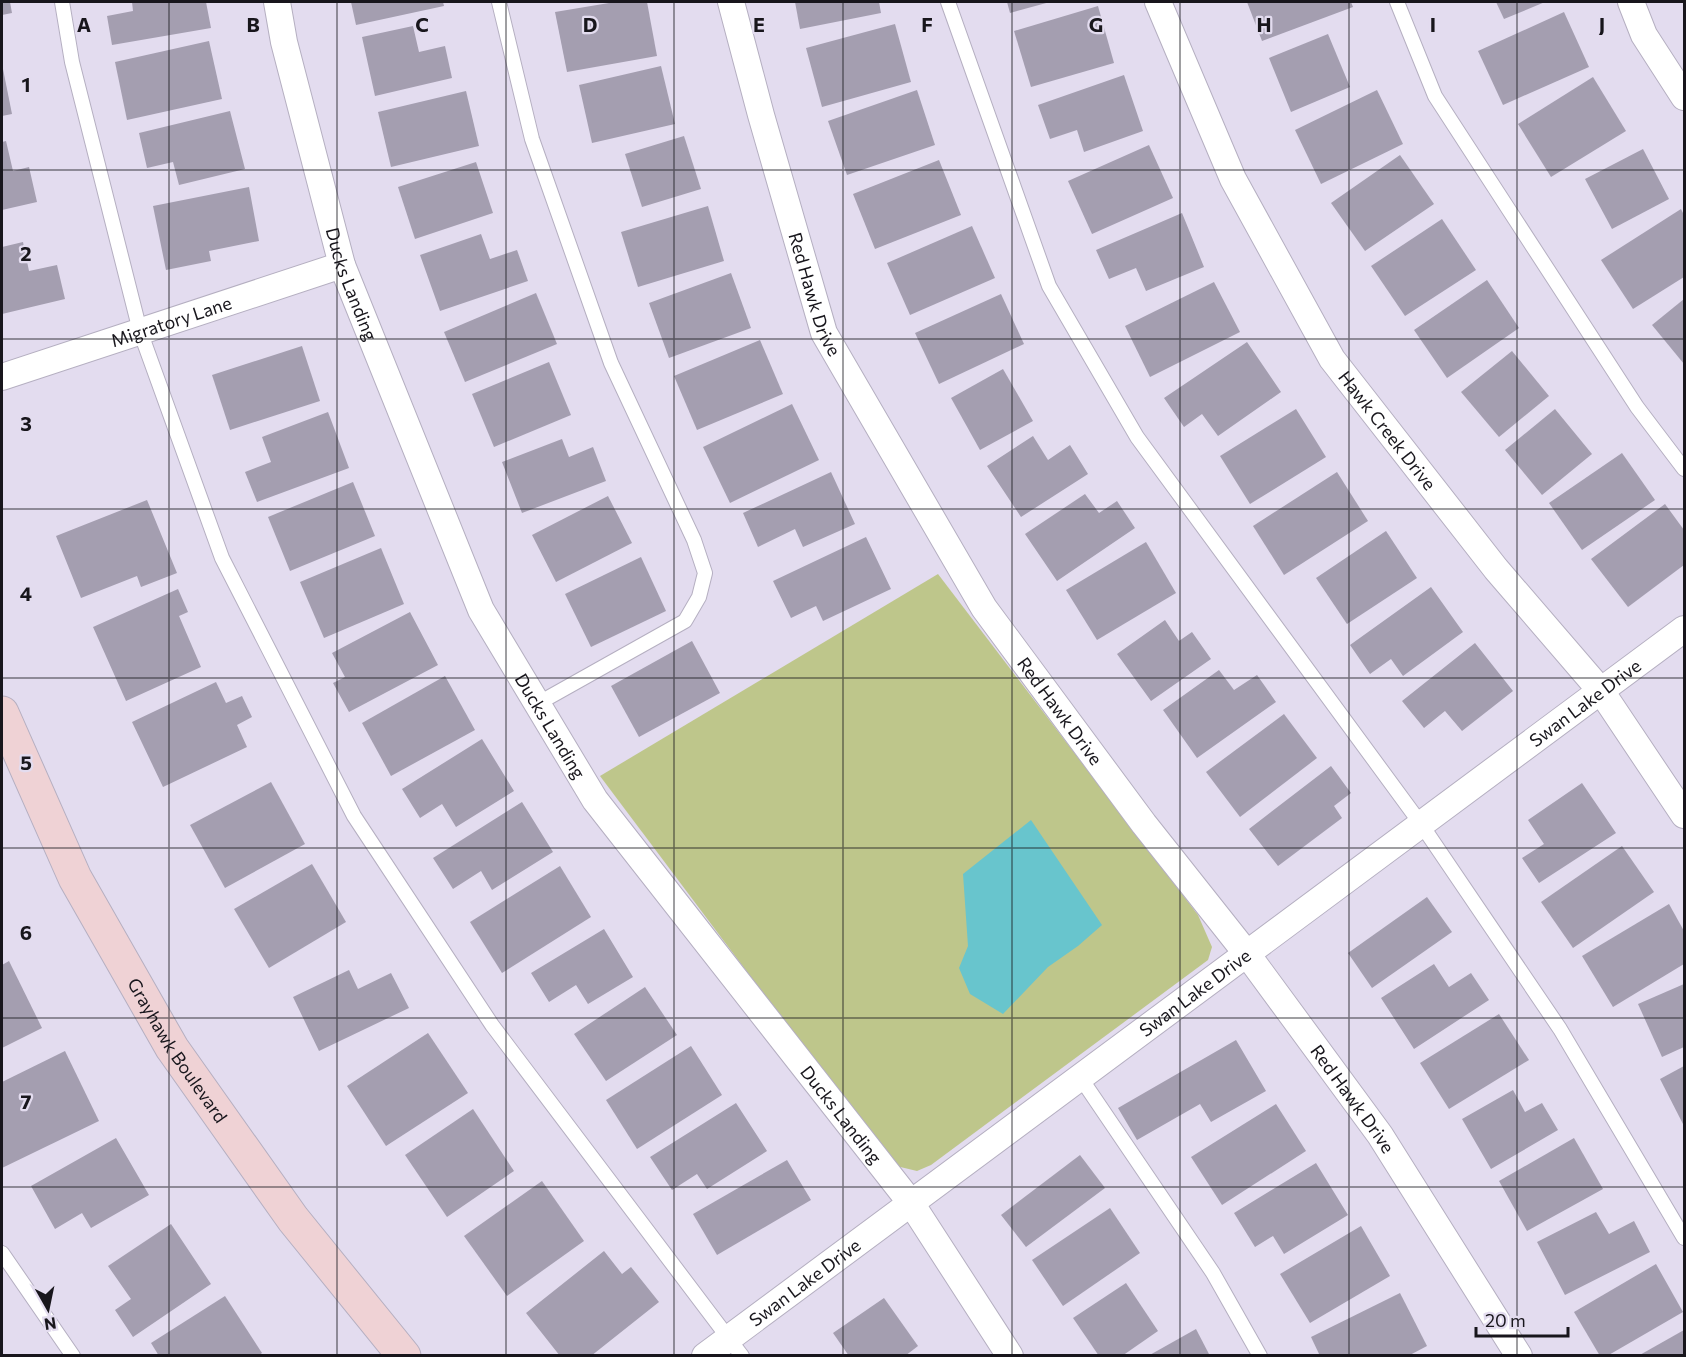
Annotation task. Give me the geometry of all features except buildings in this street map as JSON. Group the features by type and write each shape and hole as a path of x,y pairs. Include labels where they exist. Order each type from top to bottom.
{"street":[{"name":"Ducks Landing","path":"277,2 284,42 342,265 481,610 595,800 911,1203 1010,1356"},
{"name":"Red Hawk Drive","path":"731,2 824,333 984,609 1144,825 1246,954 1380,1135 1519,1356"},
{"name":"Hawk Creek Drive","path":"1158,2 1233,179 1332,358 1496,569 1600,691 1684,815"},
{"path":"1631,2 1644,35 1684,97"},
{"name":"Migratory Lane","path":"2,377 342,265"},
{"name":"Swan Lake Drive","path":"705,1356 736,1346 911,1203 1684,629"},
{"name":"Grayhawk Boulevard","path":"2,713 75,878 172,1048 293,1219 404,1356"}],"lane":[{"path":"63,2 72,62 140,331 222,558 354,816 492,1026 736,1346"},
{"path":"499,2 532,140 611,363 694,540 705,573 699,597 685,621 537,704"},
{"path":"948,2 1049,286 1137,437 1421,824 1560,1029 1684,1238"},
{"path":"1397,2 1435,96 1637,407 1684,469"},
{"path":"1080,1077 1213,1273 1260,1356"},
{"path":"2,1253 73,1356"}],"green space":[{"path":"938,574 1198,915 1212,947 1208,960 931,1165 917,1171 892,1165 600,776"}],"water":[{"path":"1031,820 1102,925 1078,946 1048,967 1003,1014 970,994 959,968 968,946 963,874"}]}
